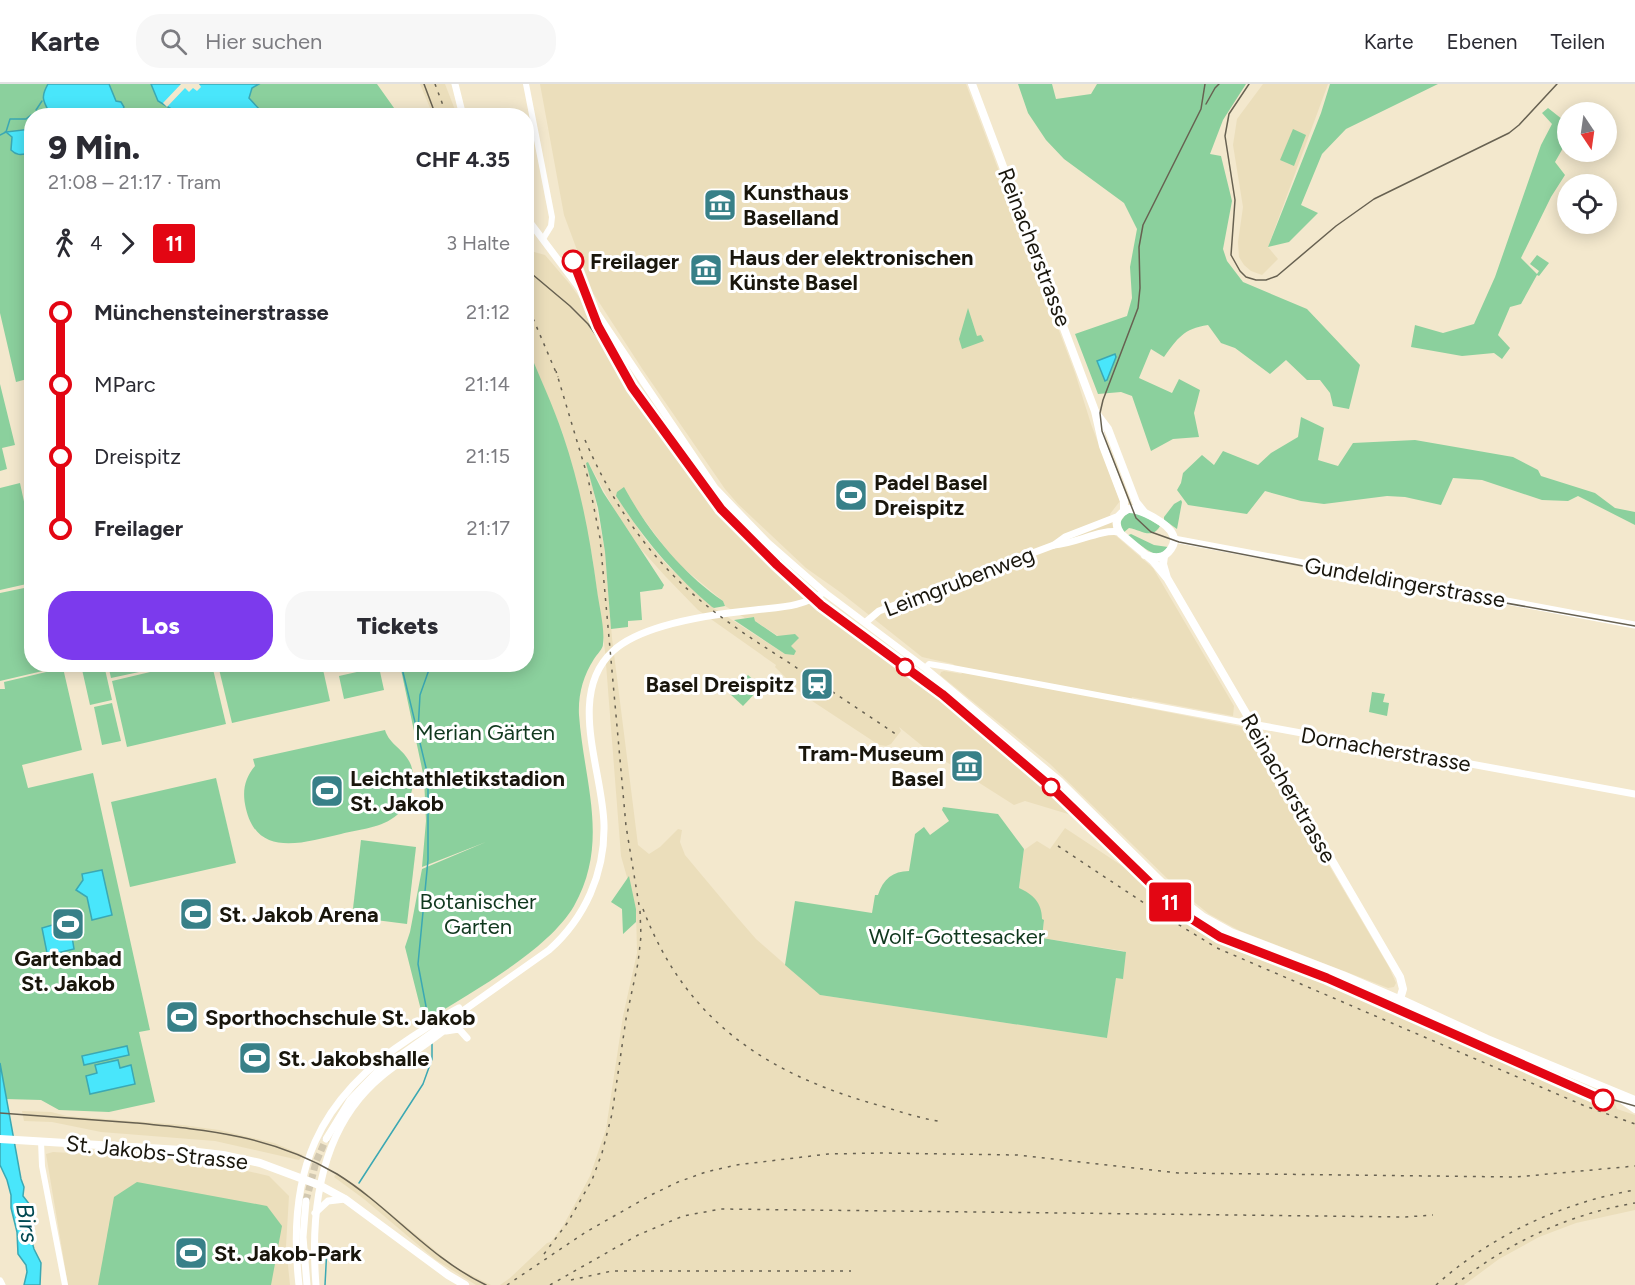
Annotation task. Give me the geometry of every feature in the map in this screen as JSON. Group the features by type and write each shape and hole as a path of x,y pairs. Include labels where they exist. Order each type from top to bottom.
{"main road":[{"path":"455,84 461,108"},
{"name":"Reinacherstrasse","path":"972,84 1095,411 1100,436 1124,501 1122,514 1116,525 1119,532 1167,578 1400,976 1403,989 1400,999"},
{"path":"534,227 611,333 715,488 768,543 824,592 925,668 1060,781 1158,878 1203,915 1232,932 1344,975 1487,1039 1635,1100"},
{"name":"Reinacherstrasse","path":"1095,411 1108,429 1136,502 1144,512"},
{"path":"1122,514 1133,509 1144,512 1171,531 1174,539 1172,547 1164,556 1145,555"},
{"name":"Leimgrubenweg","path":"1054,545 1065,537 1122,514"},
{"path":"1091,527 1094,536"},
{"name":"Leimgrubenweg","path":"866,622 879,611 1054,545 1108,532 1119,532"},
{"name":"Gundeldingerstrasse","path":"1174,539 1635,625"},
{"name":"Reinacherstrasse","path":"1164,556 1163,564 1167,578"},
{"path":"316,1285 312,1225 319,1185 332,1145 355,1104 383,1076 478,999 553,946 579,916 595,883 602,855 604,822 588,707 593,682 603,662 619,645 642,633 695,619 795,605 814,599 824,592"},
{"name":"Dornacherstrasse","path":"1252,724 1635,794"},
{"path":"326,1139 357,1091 378,1071 409,1047 464,1014 478,999"},
{"path":"299,1285 295,1245 305,1165 317,1136 346,1092 376,1062 411,1037 442,1028 457,1029 467,1038"},
{"path":"1611,1092 1635,1109"},
{"name":"St. Jakobs-Strasse","path":"0,1139 181,1150 223,1155 260,1163 319,1185 345,1199 465,1285"},
{"path":"315,1213 328,1201 345,1199"},
{"path":"306,1201 303,1237 307,1285"},
{"path":"298,1220 305,1218 312,1225"},
{"path":"0,1281 2,1285"}],"street":[{"path":"526,84 531,108"},
{"path":"534,125 552,217 551,226 543,239"},
{"name":"Dornacherstrasse","path":"925,668 929,664 1252,724"},
{"path":"41,1141 44,1173 65,1285"}],"shaded area":[{"path":"420,84 445,84 454,108 430,108"},
{"path":"540,84 966,84 1075,373 1091,424 1120,501 1110,514 1115,535 1153,568 1234,706 1233,716 1132,697 1131,705 1248,728 1389,967 1396,983 1394,987 1388,988 1240,931 1209,914 1178,889 1050,764 940,675 944,671 962,674 953,664 922,657 806,568 738,504 725,489 643,370 593,293 564,215"},
{"path":"1263,84 1328,84 1268,247 1278,259 1262,275 1251,271 1239,257 1238,242 1243,207 1233,145 1237,119"},
{"path":"534,252 545,255 569,283 724,507 805,585 804,593 819,605 827,604 856,625 853,630 864,640 873,635 909,662 1054,782 1085,816 1162,890 1203,922 1612,1097 1617,1109 1635,1115 1635,1210 1576,1223 1539,1237 1499,1259 1464,1285 500,1285 547,1243 551,1242 563,1226 590,1176 606,1129 623,1016 637,953 636,909 621,856 605,651 592,555 563,434 534,363","holes":["588,462 620,520 639,547 698,610 776,665 775,667 803,695 879,745 891,744 901,731 899,727 926,749 1014,805 1025,801 1078,817 1142,879 1065,828 1050,849 1037,841 1024,850 1019,888 1041,920 1044,920 1042,938 1124,951 1123,978 1116,977 1107,1038 820,995 756,939 736,916 685,855 680,842 682,830 678,829 660,847 649,854 638,845 612,638 605,552","624,488 634,506 675,561 723,601 725,606 745,618 754,617 755,621 778,636 785,654 712,607 668,566 645,539 616,496"]},
{"path":"22,1111 219,1130 274,1143 303,1155 299,1160 215,1141 101,1132 52,1122 24,1121"},
{"path":"53,1152 180,1159 216,1164 269,1176 289,1196 286,1246 290,1285 68,1285 46,1154"},
{"path":"337,1173 360,1188 455,1267 491,1285 476,1285 436,1260 364,1199 334,1177"}],"green space":[{"path":"0,84 377,84 394,108 24,108 24,380 16,382 0,313"},
{"path":"1018,84 1052,84 1056,99 1091,94 1097,84 1246,84 1223,120 1210,154 1221,156 1232,201 1223,249 1227,261 1243,282 1307,309 1360,365 1349,409 1333,406 1330,393 1320,380 1307,380 1286,360 1270,374 1235,348 1221,343 1208,325 1182,335 1164,357 1151,349 1139,378 1172,393 1179,379 1200,390 1194,413 1199,437 1173,439 1151,451 1132,396 1121,392 1098,394 1075,334 1127,316 1132,298 1130,267 1137,229 1124,203 1064,159 1046,140 1028,113"},
{"path":"1330,84 1438,84 1346,129 1322,154 1301,205 1318,213 1289,242 1268,247 1321,113"},
{"path":"1548,108 1557,115 1557,158 1555,162 1564,174 1557,174 1557,188 1521,258 1537,274 1539,271 1530,264 1537,255 1549,263 1539,276 1537,275 1521,304 1510,307 1498,335 1510,348 1502,359 1494,353 1462,356 1411,347 1415,325 1443,333 1474,324 1495,277 1541,145 1552,124 1542,113"},
{"path":"1293,129 1306,135 1294,166 1280,160"},
{"path":"968,308 977,336 981,335 984,341 962,349 959,339"},
{"name":"Merian Gärten","path":"534,363 569,454 588,531 603,624 603,646 584,679 579,708 592,812 591,859 585,882 574,906 562,923 546,939 484,985 424,1022 405,947 422,869 486,842 422,867 426,821 424,778 401,672 534,672"},
{"path":"0,384 15,445 2,448 7,469 0,471"},
{"path":"1301,417 1324,428 1318,460 1338,466 1353,443 1415,440 1513,457 1538,470 1541,476 1595,493 1615,508 1635,512 1635,525 1578,496 1568,501 1542,500 1482,480 1453,478 1441,505 1405,497 1387,496 1324,504 1301,501 1265,491 1247,514 1188,505 1177,490 1183,473 1202,455 1214,465 1223,451 1258,465 1271,453 1298,437"},
{"path":"588,462 603,492 664,585 662,589 640,592 642,620 628,621 628,627 611,629 605,552 598,508 586,463"},
{"path":"20,483 24,502 24,585 0,590 0,488"},
{"path":"624,487 667,550 694,578 723,601 725,606 712,607 684,582 660,555 616,496 617,492"},
{"path":"1181,500 1177,529 1164,520 1164,517 1174,504"},
{"path":"1127,513 1139,513 1160,526 1150,533 1129,528 1123,533 1120,522"},
{"path":"1131,534 1154,545 1168,547 1162,553 1153,553 1126,536"},
{"path":"24,588 24,672 38,672 0,681 0,593"},
{"path":"754,617 755,621 777,636 795,634 799,638 791,646 796,651 794,655 785,654 734,620"},
{"name":"Gartenbad St. Jakob","path":"46,672 64,672 82,750 22,765 28,788 93,773 150,1030 139,1032 155,1102 109,1112 59,1110 41,1100 6,1099 0,1063 0,689 5,689 4,682"},
{"path":"83,672 106,672 112,700 90,705"},
{"path":"110,672 139,672 111,678"},
{"path":"150,672 214,672 226,724 127,747 112,681"},
{"path":"220,672 324,672 330,701 232,723"},
{"path":"357,672 380,672 384,690 344,699 339,676"},
{"path":"748,675 761,687 743,706 730,694"},
{"path":"1372,692 1385,694 1383,702 1389,703 1387,716 1369,712"},
{"path":"112,703 121,741 102,745 94,707"},
{"name":"Leichtathletikstadion St. Jakob","path":"385,730 388,737 411,764 413,773 413,784 408,801 403,809 391,819 370,828 298,843 272,841 261,835 252,825 246,809 244,791 248,776 255,766 253,759"},
{"path":"216,778 236,863 130,887 111,802"},
{"name":"Wolf-Gottesacker","path":"943,807 998,814 1024,849 1019,888 1032,896 1038,904 1044,920 1042,938 1126,952 1123,979 1116,978 1107,1038 820,995 785,965 795,901 872,913 875,895 878,895 886,880 898,872 909,871 915,834 924,827 930,835 949,821 942,810"},
{"path":"361,840 416,847 407,924 352,917"},
{"path":"629,876 636,909 636,922 623,934 622,909 611,902"},
{"name":"St. Jakob-Park","path":"137,1182 267,1206 282,1226 271,1285 98,1285 114,1197"}],"water":[{"path":"48,84 109,84 116,101 121,102 124,107 47,108 43,97"},
{"path":"151,84 259,84 252,88 249,98 258,108 170,108 158,101"},
{"path":"24,130 24,154 16,154 11,150 12,137 6,132"},
{"path":"1115,354 1116,357 1105,381 1097,361"},
{"path":"102,870 112,915 92,920 87,897 76,890 83,880 82,874"},
{"path":"66,921 70,924 74,949 49,955 42,928"},
{"path":"127,1046 129,1055 84,1065 82,1056"},
{"path":"118,1060 120,1068 131,1065 135,1084 90,1094 86,1076 97,1073 95,1065"},
{"name":"Birs","path":"0,1063 24,1187 23,1196 30,1205 30,1224 34,1224 31,1238 41,1263 40,1285 24,1285 26,1265 18,1254 11,1195 0,1165"}],"pier":[{"path":"181,84 199,84 201,87 197,91 193,88 189,92 185,88 167,107 163,103"}],"waterway":[{"path":"37,108 42,101"},
{"path":"0,135 6,132 10,119 24,119"},
{"path":"403,672 428,776 428,860 418,964 429,1022"},
{"path":"418,731 420,695 428,672"},
{"path":"359,1183 423,1084 432,1059 432,1044"},
{"path":"325,1285 327,1247"}],"tunnel":[{"path":"306,1201 316,1162 326,1139"}],"tram line":[{"path":"424,84 433,108"},
{"path":"1205,84 1201,109 1143,225 1139,247 1138,308 1100,413 1102,431 1136,518 1151,532 1179,542 1635,626"},
{"path":"1206,104 1219,84"},
{"path":"1249,84 1229,114 1225,136 1235,200 1231,255 1240,271 1246,277 1256,280 1266,280 1277,276 1336,226 1374,199 1509,133 1557,84"},
{"name":"11","path":"573,261 598,326 632,387 721,509 777,565 836,618 927,682 1051,787 1179,911 1220,937 1327,978 1603,1100"},
{"path":"534,276 588,324 713,495 755,540 829,609 928,680 1036,772 1181,908 1222,934 1329,975 1607,1098 1635,1106"},
{"path":"0,1113 136,1123 215,1132 289,1151 337,1174 375,1201 446,1261 486,1285"}],"railway":[{"path":"435,84 444,108"},
{"path":"534,321 558,377"},
{"path":"544,1254 568,1222 592,1180 602,1153 612,1114 641,936 640,911 626,826 600,538 588,478 556,371"},
{"path":"585,440 622,511 645,543 684,586 744,633 897,735"},
{"path":"1058,846 1217,948 1585,1106 1635,1124"},
{"path":"643,909 661,949 683,984 709,1014 737,1040 769,1061 805,1079 843,1094 914,1116 943,1122"},
{"path":"507,1285 586,1232 678,1182 736,1165 828,1154 1017,1155 1178,1173 1516,1177 1635,1166"},
{"path":"1436,1285 1480,1251 1529,1224 1581,1203 1635,1190"},
{"path":"1455,1285 1496,1256 1540,1232 1586,1215 1635,1203"},
{"path":"550,1285 638,1235 683,1216 721,1209 1405,1217 1433,1215"},
{"path":"571,1280 612,1271 851,1271"}],"place":[{"name":"Kunsthaus Baselland","path":"720,205"},
{"name":"Freilager","path":"573,261"},
{"name":"Haus der elektronischen Künste Basel","path":"706,270"},
{"name":"Padel Basel Dreispitz","path":"851,495"},
{"name":"Basel Dreispitz","path":"817,684"},
{"name":"Tram-Museum Basel","path":"967,766"},
{"name":"Leichtathletikstadion St. Jakob","path":"327,791"},
{"name":"St. Jakob Arena","path":"196,914"},
{"name":"Gartenbad St. Jakob","path":"68,924"},
{"name":"Sporthochschule St. Jakob","path":"182,1017"},
{"name":"St. Jakobshalle","path":"255,1058"},
{"name":"St. Jakob-Park","path":"191,1253"}],"park label":[{"name":"Botanischer Garten","path":"478,914"}]}
